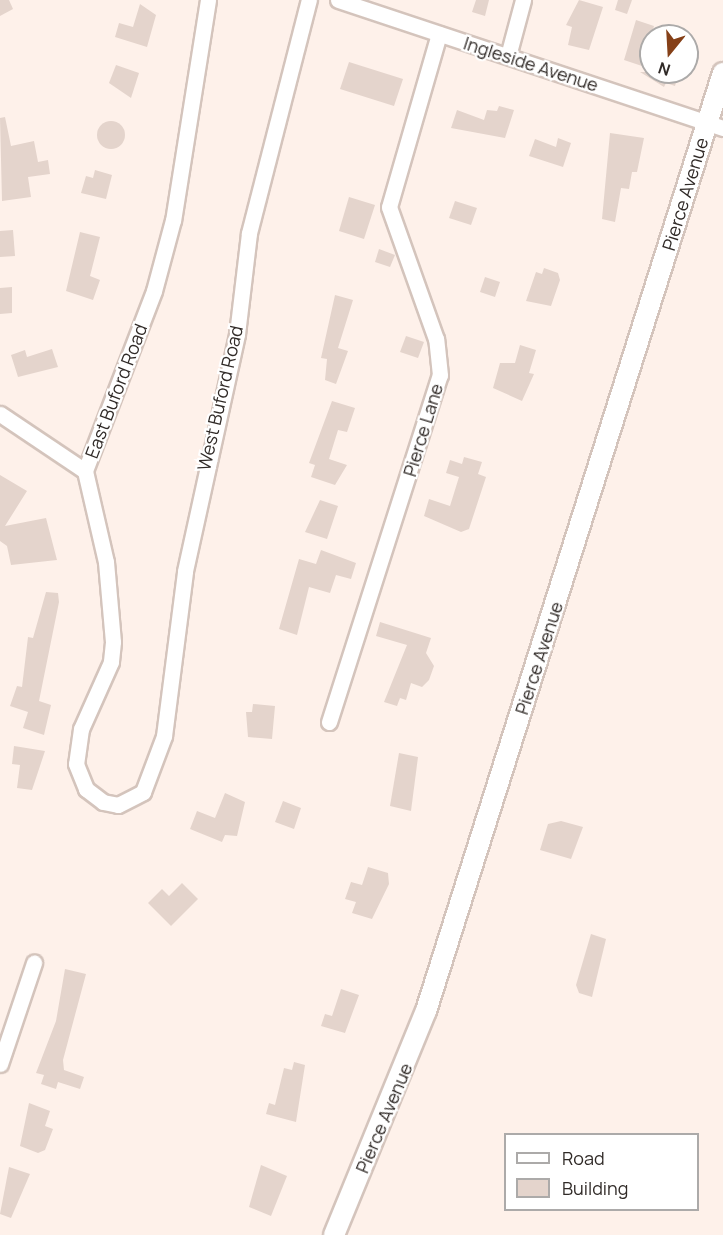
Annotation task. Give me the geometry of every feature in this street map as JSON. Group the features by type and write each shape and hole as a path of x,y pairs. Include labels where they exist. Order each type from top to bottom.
{"main road":[{"name":"Pierce Avenue","path":"334,1235 426,1011 715,125 723,73"}],"street":[{"name":"East Buford Road","path":"139,796 118,805 103,802 86,789 76,764 81,729 111,662 113,642 106,562 86,471 154,291 173,220 208,0"},
{"name":"West Buford Road","path":"139,796 155,772 164,736 187,561 237,334 249,233 309,0"},
{"name":"Ingleside Avenue","path":"338,0 715,125"},
{"path":"508,56 523,0"},
{"name":"Pierce Lane","path":"329,722 440,375 436,339 389,207 439,34"},
{"path":"0,414 86,471"},
{"path":"0,1064 34,963"}],"building":[{"path":"0,0 9,0 13,9 0,16"},
{"path":"476,0 489,0 485,16 472,12"},
{"path":"579,0 603,7 589,50 568,45 572,27 566,25"},
{"path":"618,0 632,0 627,14 615,10"},
{"path":"140,4 156,15 147,47 115,37 119,23 133,27"},
{"path":"636,20 648,24 639,24 639,65 624,60"},
{"path":"349,62 403,79 394,106 340,89"},
{"path":"116,65 139,73 131,98 109,83"},
{"path":"499,106 514,110 505,138 451,128 457,110 484,120 487,110 497,111"},
{"path":"5,117 11,146 34,141 38,162 48,160 50,174 28,177 31,197 2,201 0,118"},
{"path":"111,121 121,125 125,135 121,145 111,149 101,145 97,135 101,125"},
{"path":"610,133 644,138 637,172 632,172 629,189 621,188 615,222 602,219"},
{"path":"558,138 571,143 563,167 529,156 535,139 556,147"},
{"path":"95,170 112,175 106,199 81,193 86,176 93,178"},
{"path":"349,197 375,205 364,239 339,231"},
{"path":"455,201 477,208 471,225 449,218"},
{"path":"13,230 15,256 0,257 0,231"},
{"path":"80,232 100,237 90,276 100,280 93,300 66,291"},
{"path":"379,249 395,255 390,267 375,262"},
{"path":"544,268 558,273 560,280 551,306 526,301 536,272 542,274"},
{"path":"485,277 500,282 495,297 480,292"},
{"path":"12,287 12,313 0,314 0,288"},
{"path":"335,295 353,300 338,348 348,351 336,384 325,380 327,359 321,358"},
{"path":"406,336 424,342 418,358 400,352"},
{"path":"520,345 536,350 529,373 534,374 522,401 493,388 500,363 515,363"},
{"path":"52,349 58,367 18,377 11,355 25,350 27,357"},
{"path":"332,401 355,408 347,432 338,430 329,459 347,465 335,485 311,477 315,465 309,463"},
{"path":"464,457 482,462 478,474 486,477 469,529 461,532 424,516 429,499 450,506 459,477 446,473 450,460 462,464"},
{"path":"0,475 27,491 5,526 46,518 57,560 11,565 7,546 0,541"},
{"path":"320,500 338,506 327,539 305,532"},
{"path":"321,550 356,563 351,579 336,575 330,593 309,587 297,635 279,629 299,559 316,564"},
{"path":"46,592 58,593 59,602 39,701 51,705 44,735 23,728 28,712 10,706 17,686 22,687 28,637 33,638"},
{"path":"380,622 431,638 426,653 434,666 429,680 422,687 411,683 406,700 400,698 397,706 384,702 407,645 376,636"},
{"path":"253,704 275,706 272,739 248,737 246,712 252,712"},
{"path":"14,746 45,751 32,790 17,788 20,765 12,764"},
{"path":"399,753 418,757 411,811 390,806"},
{"path":"225,793 245,802 237,836 225,835 222,842 190,829 197,811 215,818"},
{"path":"283,801 301,808 294,829 275,822"},
{"path":"561,821 583,827 571,859 540,850 548,824"},
{"path":"368,867 388,873 389,884 372,919 352,913 356,902 345,899 351,882 362,885"},
{"path":"182,883 198,899 171,926 148,903 162,889 169,896"},
{"path":"591,934 606,939 592,997 579,993 576,985"},
{"path":"65,969 86,974 63,1060 64,1070 84,1077 80,1089 58,1082 56,1089 41,1084 44,1075 36,1073 56,1021"},
{"path":"341,989 359,995 345,1033 321,1026 325,1014 332,1016"},
{"path":"294,1062 305,1065 296,1122 266,1114 269,1103 275,1105 284,1068 292,1070"},
{"path":"29,1103 50,1111 45,1126 53,1129 45,1150 38,1153 20,1146"},
{"path":"261,1165 287,1176 271,1216 249,1207"},
{"path":"9,1167 30,1174 11,1218 0,1214"}]}
